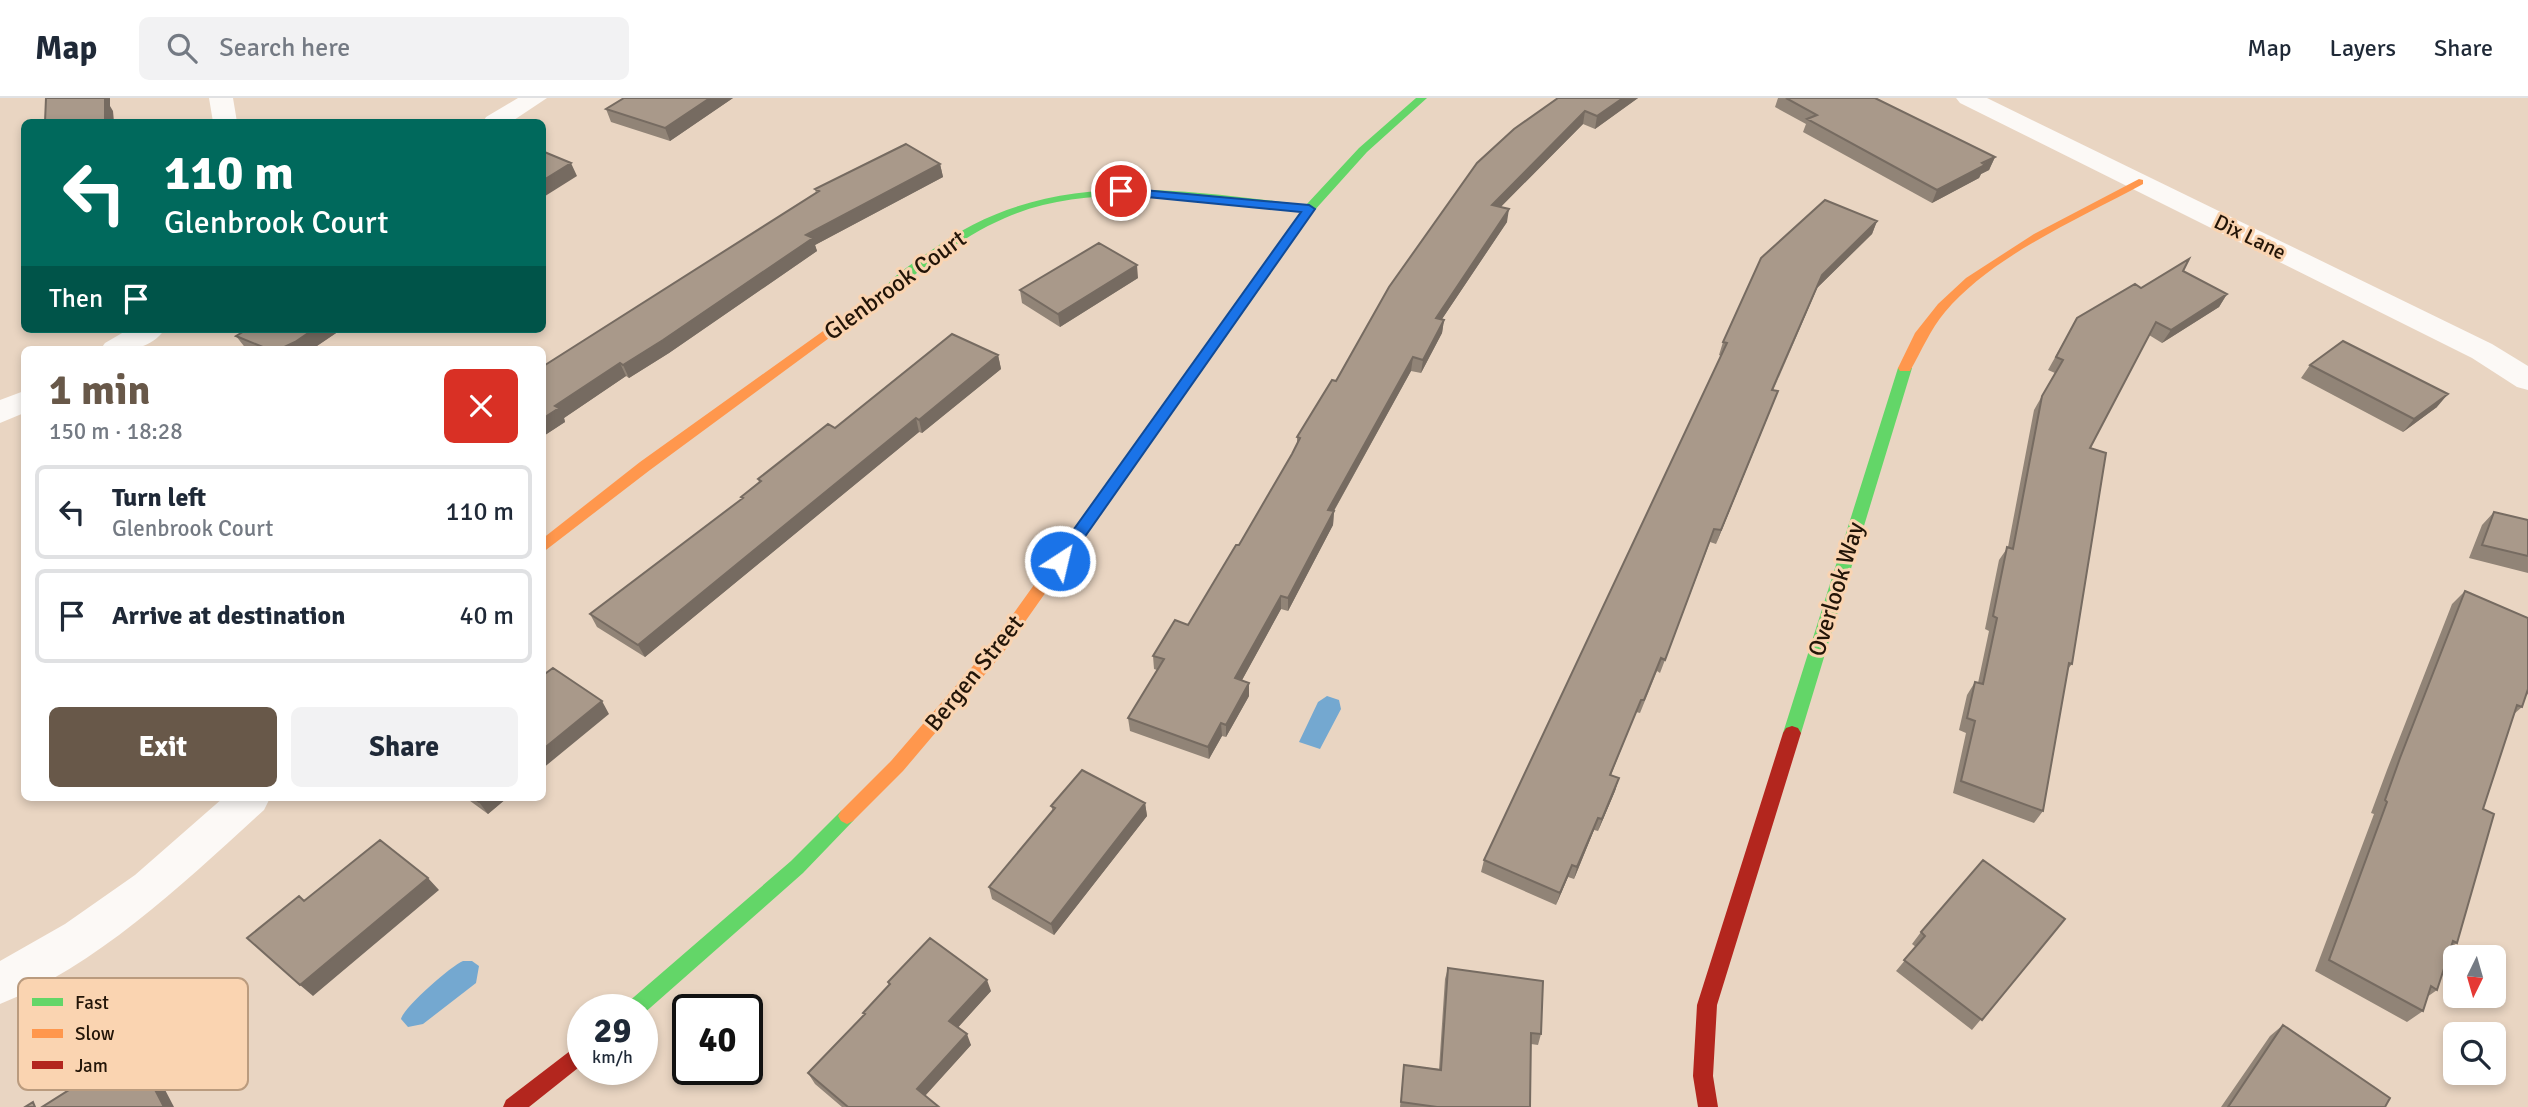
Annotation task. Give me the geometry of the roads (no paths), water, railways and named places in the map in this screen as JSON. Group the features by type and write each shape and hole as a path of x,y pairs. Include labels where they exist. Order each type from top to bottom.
{"street":[{"path":"221,98 224,119"},
{"path":"500,119 535,98"},
{"name":"Bergen Street","path":"652,994 797,867 897,766 998,649 1309,209 1363,149 1422,98"},
{"name":"Dix Lane","path":"1968,98 2482,351 2528,380"},
{"name":"Overlook Way","path":"1708,1107 1703,1076 1707,1005 1907,362 1920,334 1947,298 1982,270 2139,182"},
{"name":"Glenbrook Court","path":"546,545 689,434 964,233 995,216 1032,203 1105,191 1137,191 1309,209"},
{"path":"122,346 143,333"},
{"path":"0,414 21,403"},
{"path":"0,984 79,937 150,888 247,801"},
{"path":"513,1107 567,1064"}],"water":[{"path":"1327,696 1339,700 1341,709 1320,749 1299,742 1318,702"},
{"path":"463,961 472,961 479,966 476,983 423,1024 408,1027 401,1019 404,1013 439,978"}]}
